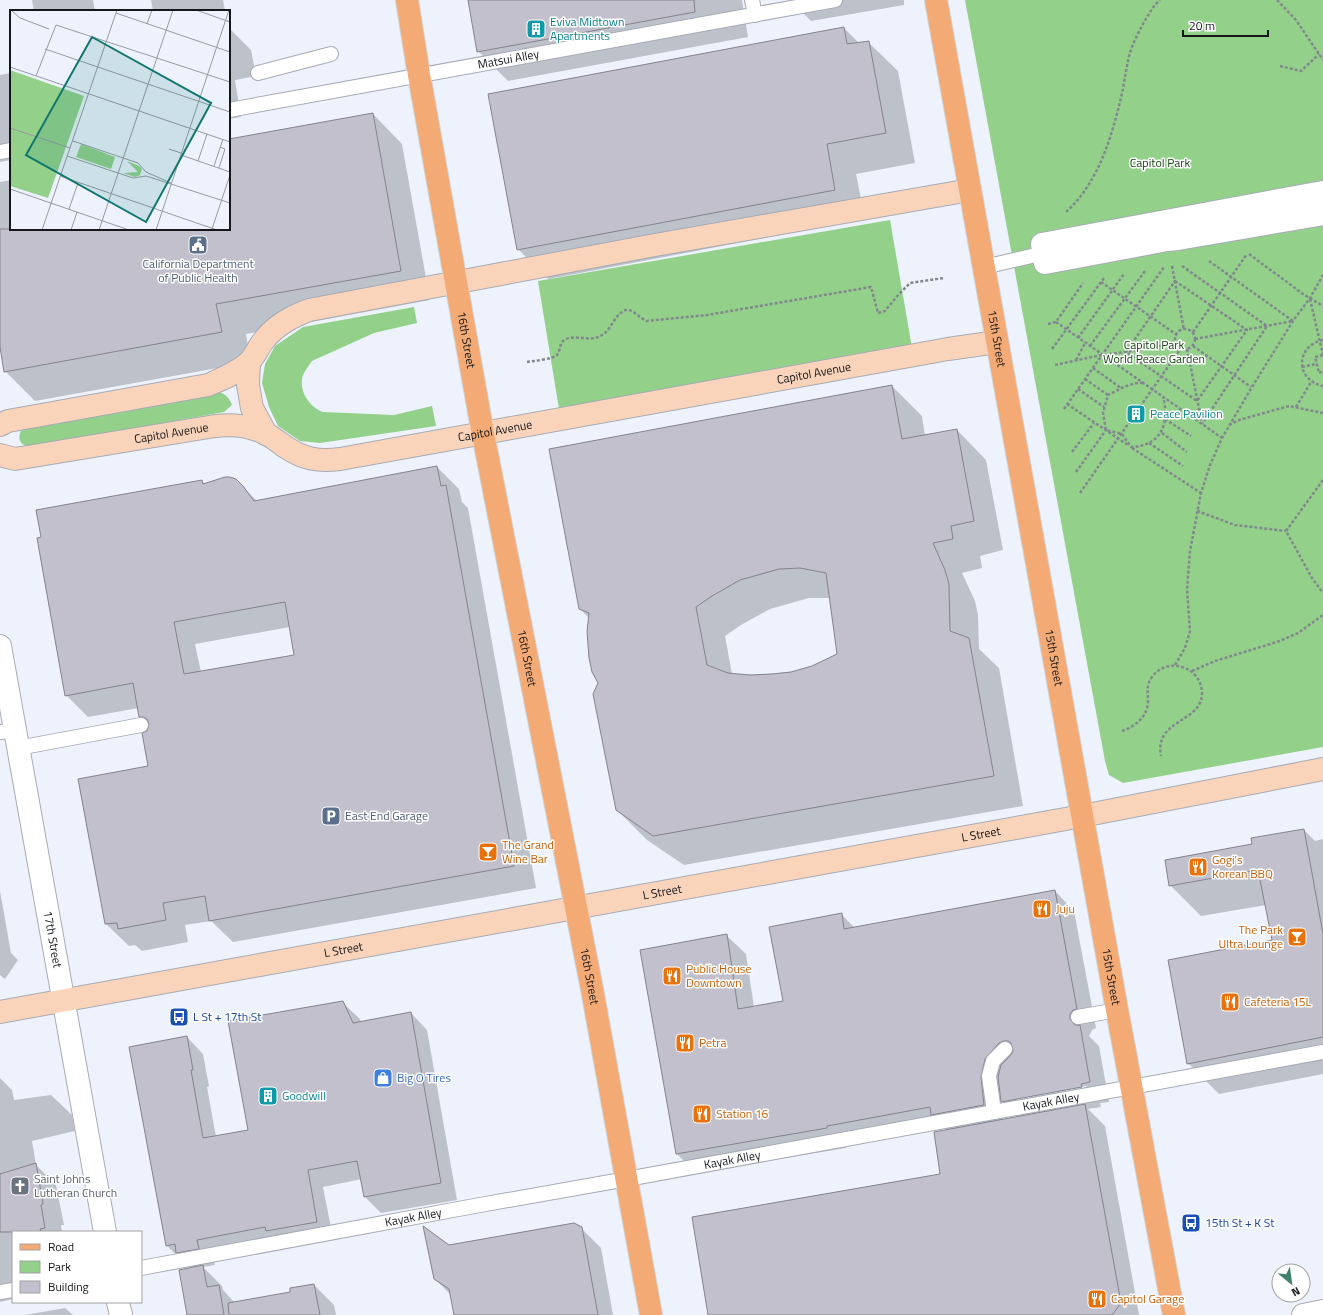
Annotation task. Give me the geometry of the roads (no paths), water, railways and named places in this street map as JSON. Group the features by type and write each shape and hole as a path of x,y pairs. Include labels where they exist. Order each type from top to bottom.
{"main road":[{"name":"16th Street","path":"407,0 483,434 576,907 651,1315"},
{"name":"15th Street","path":"936,0 1117,1010 1174,1315"}],"street":[{"path":"0,425 16,419 208,385 223,379 249,363 264,340 276,327 293,316 309,310 647,246 970,190"},
{"path":"1323,192 1042,244 1040,254 1045,263 1136,247 1171,245 1219,232 1323,214"},
{"path":"1040,254 1083,244 1323,202"},
{"name":"Capitol Avenue","path":"0,455 15,459 226,425 246,426 266,434 298,454 311,459 325,461 483,434 948,349 997,342"},
{"path":"249,363 248,385 252,408 266,434"},
{"name":"17th Street","path":"0,646 11,737 64,1000 105,1231"},
{"name":"L Street","path":"0,1012 1082,816 1323,769"},
{"path":"118,1303 121,1315"},
{"path":"1303,1315 1323,1311"}],"lane":[{"path":"752,0 755,15"},
{"name":"Matsui Alley","path":"230,110 835,0"},
{"path":"258,73 331,54"},
{"path":"0,152 10,150"},
{"path":"984,267 1040,254"},
{"path":"11,737 140,725"},
{"path":"1078,1017 1117,1010"},
{"path":"994,1112 989,1076 993,1061 1005,1049"},
{"name":"Kayak Alley","path":"142,1268 480,1204 627,1179 1323,1052"},
{"path":"0,1292 12,1290"}],"place":[{"name":"Eviva Midtown Apartments","path":"536,29"},
{"name":"California Department of Public Health","path":"198,245"},
{"name":"Peace Pavilion","path":"1136,414"},
{"name":"East End Garage","path":"331,816"},
{"name":"The Grand Wine Bar","path":"488,852"},
{"name":"Gogi's Korean BBQ","path":"1198,867"},
{"name":"Juju","path":"1042,909"},
{"name":"The Park Ultra Lounge","path":"1297,937"},
{"name":"Public House Downtown","path":"672,976"},
{"name":"Cafeteria 15L","path":"1230,1002"},
{"name":"L St + 17th St","path":"179,1017"},
{"name":"Petra","path":"685,1043"},
{"name":"Big O Tires","path":"383,1078"},
{"name":"Goodwill","path":"268,1096"},
{"name":"Station 16","path":"702,1114"},
{"name":"Saint Johns Lutheran Church","path":"20,1186"},
{"name":"15th St + K St","path":"1191,1223"},
{"name":"Capitol Garage","path":"1097,1299"}],"park label":[{"name":"Capitol Park","path":"1160,163"},
{"name":"Capitol Park World Peace Garden","path":"1154,352"}]}
